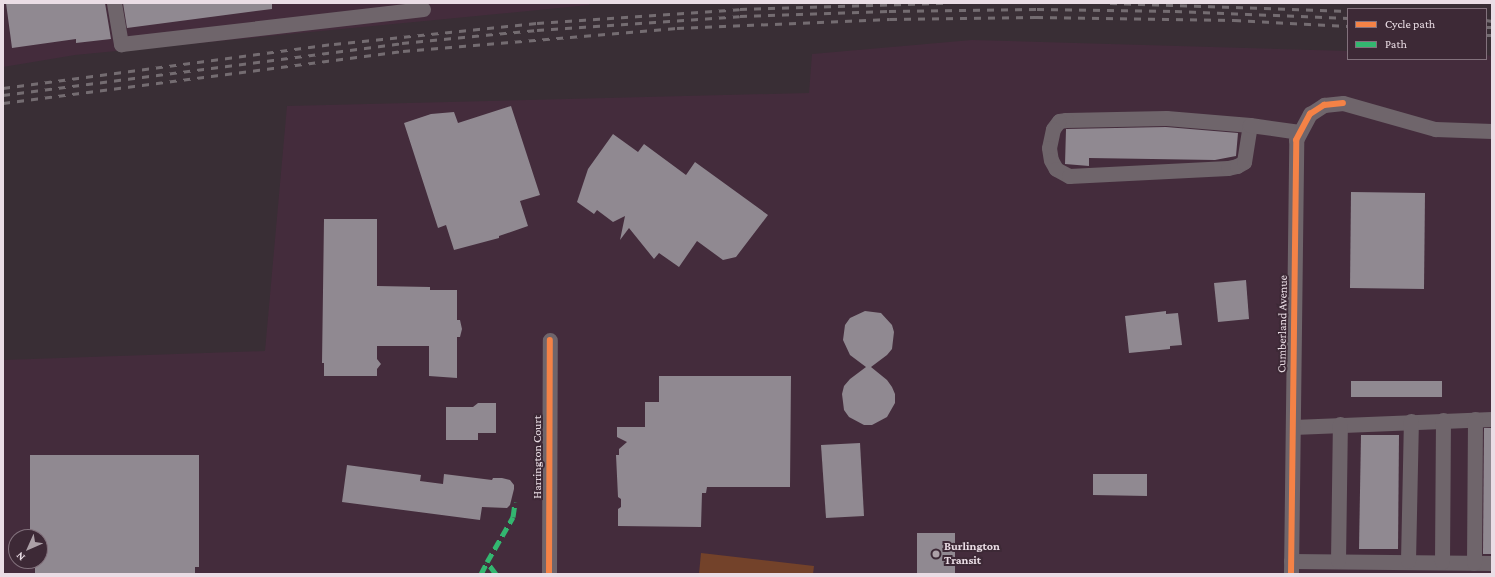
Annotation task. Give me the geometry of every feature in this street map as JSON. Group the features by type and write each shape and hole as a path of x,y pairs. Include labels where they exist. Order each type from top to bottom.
{"street":[{"path":"114,3 121,44 423,10"},
{"name":"Cumberland Avenue","path":"1291,568 1296,140 1310,114 1324,105 1343,103 1435,129 1492,131"},
{"path":"1250,125 1244,162 1237,166 1228,168 1070,176 1056,169 1051,160 1049,148 1053,129 1059,121 1066,120 1166,118 1250,125 1300,132"},
{"name":"Harrington Court","path":"549,574 550,340"},
{"path":"1474,563 1475,419"},
{"path":"1293,427 1411,421 1492,419"},
{"path":"1442,562 1443,420"},
{"path":"1408,562 1411,421"},
{"path":"1338,561 1340,424"},
{"path":"1291,568 1338,561 1492,563"}],"shaded area":[{"path":"3,3 589,3 589,5 75,55 3,67"},
{"path":"972,40 1347,51 1347,60 1487,60 1487,55 1492,56 1492,574 3,574 3,360 265,351 287,106 809,93 812,54"},
{"path":"701,553 814,566 813,574 699,574"}],"building":[{"path":"6,3 105,3 111,39 76,43 76,39 12,48"},
{"path":"123,3 272,3 272,9 127,28"},
{"path":"511,106 540,195 520,201 528,226 499,236 499,238 454,250 446,225 438,228 404,123 431,114 454,112 458,123"},
{"path":"1166,127 1238,133 1236,156 1215,160 1089,158 1089,166 1065,164 1066,129"},
{"path":"613,134 638,152 644,144 686,175 695,162 768,215 736,257 723,260 697,241 679,267 659,253 654,259 629,228 620,240 625,216 613,222 597,210 594,214 577,202 588,169"},
{"path":"1351,192 1425,193 1424,289 1350,288"},
{"path":"324,219 377,219 377,286 430,287 430,290 457,290 457,320 460,320 462,329 460,337 457,337 457,378 429,376 429,346 377,346 377,359 381,364 377,369 377,376 324,376 324,363 322,363"},
{"path":"1246,280 1249,319 1218,322 1214,283"},
{"path":"865,311 881,313 892,325 894,332 892,349 887,355 871,367 887,380 892,387 895,394 895,403 887,417 872,425 864,425 849,417 844,410 842,394 844,386 850,379 866,367 850,355 843,340 845,325 850,318"},
{"path":"1166,311 1166,314 1178,313 1182,345 1170,346 1170,349 1129,353 1125,316"},
{"path":"659,376 791,376 790,487 707,487 706,493 702,493 701,527 618,526 618,509 621,507 621,499 618,497 616,455 619,455 619,449 627,442 617,437 617,427 645,427 645,402 659,402"},
{"path":"1351,381 1442,381 1442,397 1351,397"},
{"path":"478,403 496,403 496,433 478,433 478,440 446,440 446,407 473,407"},
{"path":"1484,428 1492,428 1492,554 1483,554"},
{"path":"1361,435 1399,435 1398,549 1359,549"},
{"path":"860,443 864,516 826,518 821,445"},
{"path":"30,455 199,455 199,567 195,567 195,574 35,574 35,569 48,569 48,529 30,529"},
{"path":"347,465 421,475 420,481 443,484 444,474 492,480 493,478 502,478 510,480 514,485 514,489 510,505 507,508 482,507 480,520 342,502"},
{"path":"1093,474 1147,474 1147,496 1093,495"},
{"name":"Burlington Transit","path":"917,533 955,533 955,574 917,574"}],"railway":[{"path":"3,88 334,44 537,23 740,9 948,3"},
{"path":"1110,3 1347,11"},
{"path":"3,95 402,43 537,30 740,16 889,11 1037,9 1175,11 1347,18"},
{"path":"3,103 403,51 677,28 890,19 1036,17 1234,20 1347,26"},
{"path":"1487,20 1492,21"},
{"path":"1487,27 1492,27"},
{"path":"1487,35 1492,35"}],"marked path":[{"path":"496,574 487,562 513,517 515,502"},
{"path":"481,574 487,562"}],"cycle path":[{"path":"1291,574 1296,140 1310,114 1324,105 1343,103"},
{"path":"549,574 550,340"}],"place":[{"name":"Burlington Transit","path":"936,554"}]}
